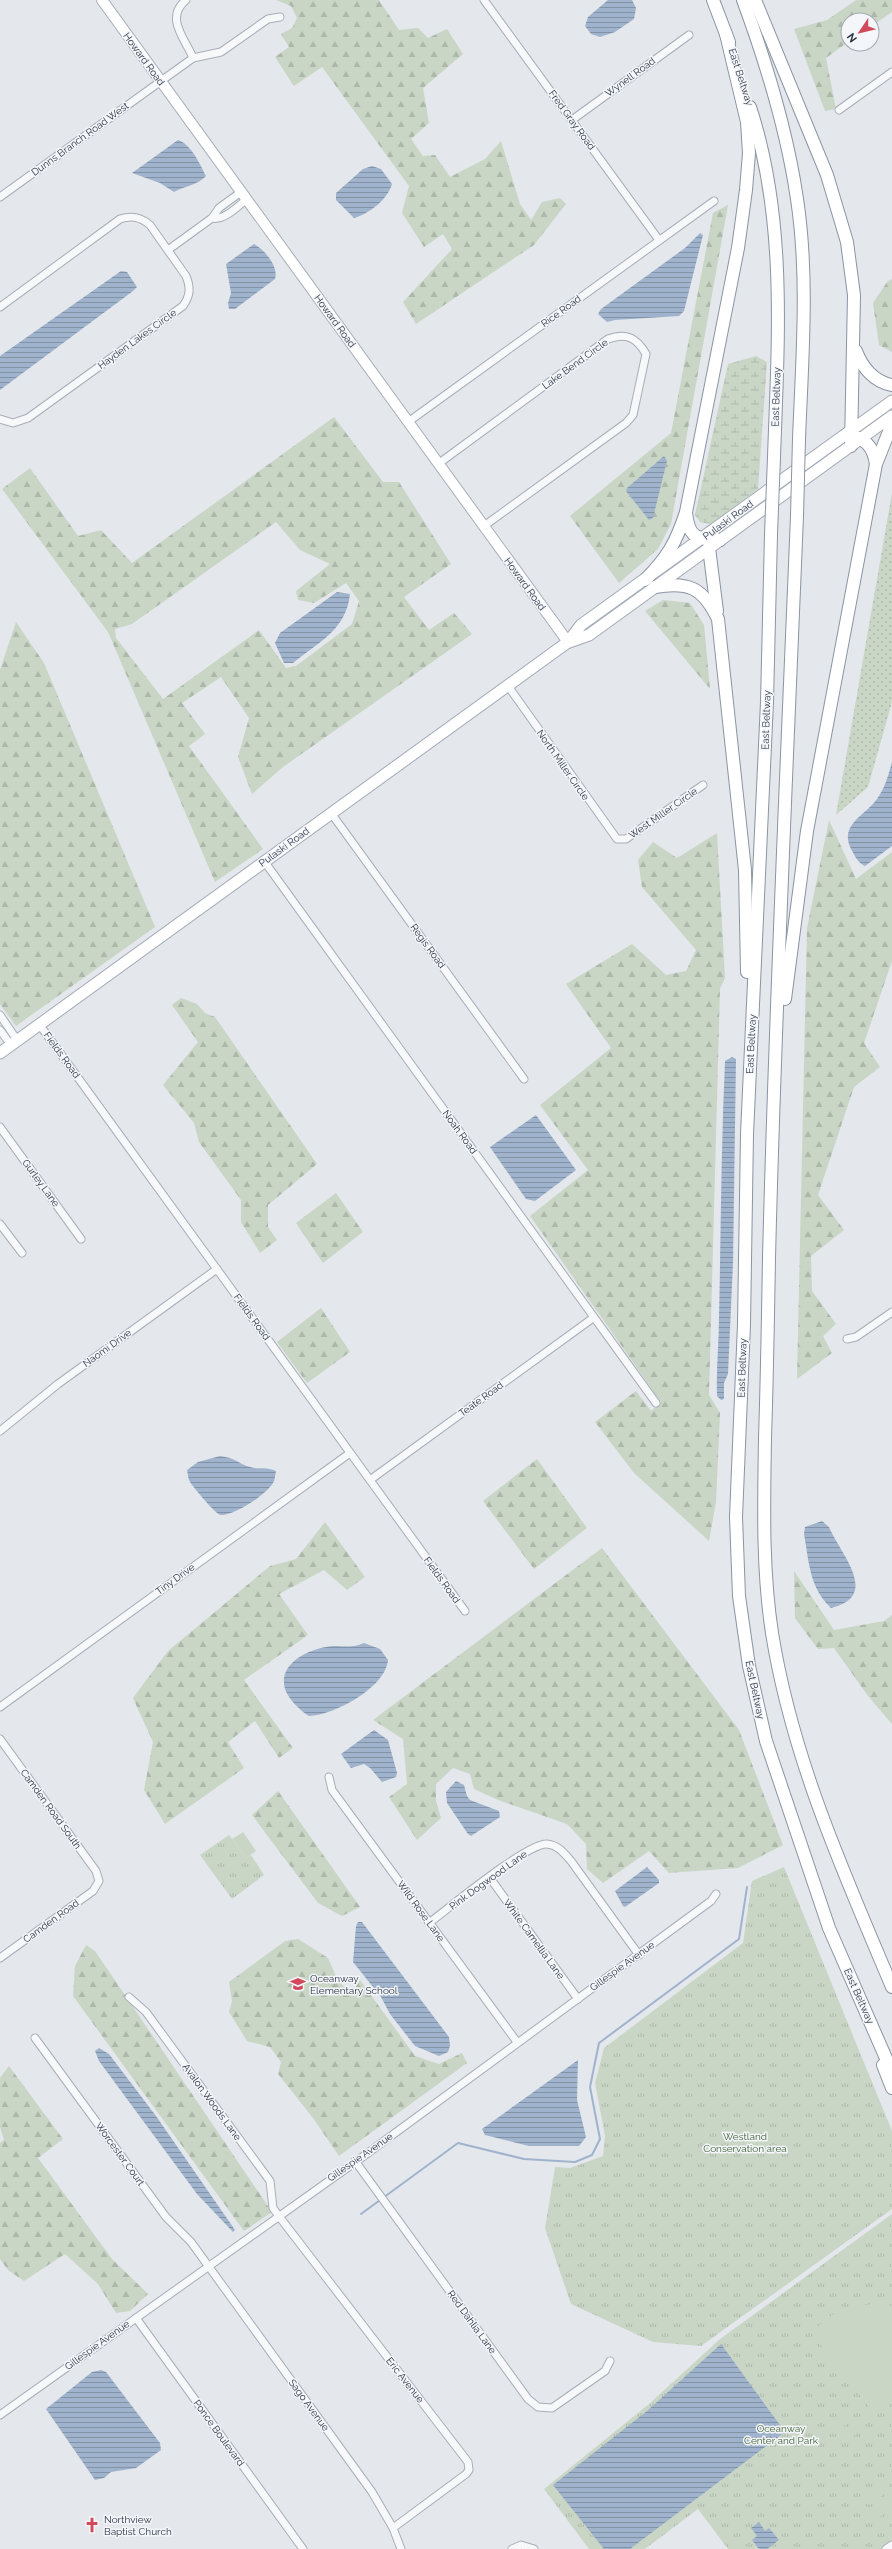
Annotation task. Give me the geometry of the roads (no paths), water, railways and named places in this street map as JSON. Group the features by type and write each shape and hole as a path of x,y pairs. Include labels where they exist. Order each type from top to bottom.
{"highway":[{"name":"East Beltway","path":"713,0 758,129 771,192 779,294 767,702 747,1134 744,1324 736,1516 739,1596 749,1666 766,1740 829,1928 892,2072"},
{"path":"743,0 769,70 785,130 797,200 803,306 797,516 776,1069 764,1488 766,1570 772,1629 792,1728 815,1801 892,1987"},
{"path":"755,0 827,175 847,242 854,295 853,437 874,451 876,464"},
{"path":"650,584 670,554 678,537 686,512 738,248 746,190 749,153 747,122 726,34"},
{"path":"854,347 861,364 884,384 892,385"},
{"path":"776,1069 807,831 876,464 892,424"},
{"path":"686,512 688,527 693,535 711,540 745,870 747,1134"},
{"path":"650,584 679,584 693,588 707,599 718,619"},
{"path":"847,1880 892,1967"},
{"path":"829,1928 892,2088"}],"main road":[{"name":"Pulaski Road","path":"0,1053 568,642 589,635 650,584 853,437 892,401"},
{"name":"Pulaski Road","path":"853,437 892,416"}],"street":[{"name":"Howard Road","path":"102,0 568,642"},
{"path":"186,0 172,16 179,34 193,58 221,52 268,19 280,18"},
{"name":"Fred Gray Road","path":"484,0 659,240"},
{"name":"Wynell Road","path":"572,120 689,35"},
{"name":"Dunns Branch Road West","path":"0,198 193,58"},
{"path":"839,110 892,72"},
{"path":"168,250 212,218 219,208 244,196"},
{"name":"Rice Road","path":"408,422 714,201"},
{"name":"Hayden Lakes Circle","path":"0,307 120,219 127,216 144,220 168,250 190,286 187,300 183,306 28,418 13,423 0,419"},
{"name":"Lake Bend Circle","path":"438,464 608,339 628,336 639,341 646,354 633,415 626,424 484,526"},
{"name":"North Miller Circle","path":"508,686 614,836 622,840"},
{"name":"West Miller Circle","path":"622,840 703,785"},
{"name":"Regis Road","path":"331,813 524,1079"},
{"name":"Noah Road","path":"264,861 656,1404"},
{"path":"0,1015 14,1042"},
{"name":"Fields Road","path":"39,1024 465,1611"},
{"path":"0,1030 14,1042"},
{"name":"Gurley Lane","path":"0,1127 80,1239"},
{"path":"0,1224 22,1253"},
{"name":"Naomi Drive","path":"0,1431 58,1384 217,1269"},
{"path":"847,1339 856,1337 892,1312"},
{"name":"Teate Road","path":"370,1480 594,1318"},
{"name":"Tiny Drive","path":"0,1707 350,1453"},
{"name":"Camden Road South","path":"0,1739 96,1871 98,1881"},
{"name":"Wild Rose Lane","path":"329,1777 332,1790 517,2042"},
{"name":"Pink Dogwood Lane","path":"429,1922 536,1846 547,1844 559,1848 571,1861 638,1955"},
{"name":"White Camellia Lane","path":"490,1878 578,1999"},
{"name":"Camden Road","path":"0,1958 92,1891 98,1881"},
{"name":"Gillespie Avenue","path":"0,2415 355,2161 578,1999 711,1901 716,1894"},
{"name":"Avalon Woods Lane","path":"128,1998 146,2012 270,2181 273,2208 278,2215"},
{"name":"Worcester Court","path":"36,2038 166,2217 192,2242 208,2266"},
{"name":"Red Dahlia Lane","path":"355,2161 528,2399 538,2407 552,2408 604,2371 610,2360"},
{"name":"Eric Avenue","path":"278,2215 468,2462 469,2470 466,2474 393,2528"},
{"name":"Sago Avenue","path":"208,2266 372,2492 393,2528 401,2549"},
{"name":"Ponce Boulevard","path":"136,2318 303,2549"},
{"path":"886,2549 892,2544"},
{"path":"512,2549 521,2546 534,2549"}],"water":[{"path":"608,0 632,0 636,8 634,19 615,32 600,37 591,34 585,26 588,17"},
{"path":"178,140 183,142 195,155 206,176 203,179 174,192 160,183 132,173"},
{"path":"372,166 381,169 392,184 390,190 372,209 354,218 336,200 336,193 363,169"},
{"path":"700,233 703,235 684,311 679,316 615,320 607,322 598,314 601,309 685,248"},
{"path":"254,244 267,255 273,264 276,274 275,279 235,309 229,309 228,303 231,293 226,264"},
{"path":"121,271 127,272 137,287 133,291 0,390 0,356"},
{"path":"664,456 667,461 653,518 649,520 626,491 627,488"},
{"path":"337,592 350,594 348,606 337,626 322,641 293,663 284,663 275,643 280,633"},
{"path":"892,762 892,846 865,866 858,861 851,849 848,840 848,833 855,821 880,795"},
{"path":"732,1057 736,1059 733,1263 728,1374 724,1383 724,1399 721,1400 717,1396 717,1366 725,1061"},
{"path":"536,1115 576,1170 535,1201 526,1199 490,1147"},
{"path":"220,1456 230,1458 253,1468 276,1471 274,1482 264,1493 250,1504 234,1512 221,1515 218,1514 205,1501 190,1482 187,1470 198,1462"},
{"path":"822,1521 829,1527 848,1562 856,1584 853,1594 846,1602 831,1608 818,1591 814,1582 809,1564 804,1534 805,1527"},
{"path":"364,1643 380,1649 388,1660 385,1670 378,1680 358,1698 332,1711 309,1716 289,1697 284,1683 285,1675 288,1668 294,1661 317,1649 334,1646 353,1646"},
{"path":"374,1730 388,1740 397,1773 396,1777 382,1782 370,1768 364,1764 351,1768 341,1754"},
{"path":"456,1781 464,1785 467,1796 470,1800 499,1811 500,1817 471,1836 468,1834 447,1803 446,1792"},
{"path":"647,1867 659,1880 659,1883 625,1907 623,1906 615,1891"},
{"path":"358,1922 362,1922 449,2037 450,2046 448,2052 439,2056 415,2046 390,2014 381,1997 353,1962 356,1926"},
{"path":"99,2048 109,2054 156,2116 235,2230 233,2232 197,2194 99,2061 95,2051"},
{"path":"578,2060 577,2100 586,2137 579,2146 529,2146 485,2135 482,2129"},
{"path":"721,2344 785,2432 630,2549 604,2549 553,2485 647,2411"},
{"path":"101,2370 106,2372 160,2443 161,2450 136,2468 111,2472 104,2478 95,2480 46,2409 92,2372"},
{"path":"759,2522 765,2531 769,2528 779,2540 767,2549 759,2549 752,2540 757,2536 751,2528"}],"waterway":[{"path":"361,2214 458,2143 524,2159 575,2162 592,2155 600,2139 590,2087 599,2043 739,1939 747,1887"}],"place":[{"name":"Oceanway Elementary School","path":"298,1984"},
{"name":"Northview Baptist Church","path":"92,2525"}],"park label":[{"name":"Westland Conservation area","path":"745,2142"},
{"name":"Oceanway Center and Park","path":"781,2434"}]}
